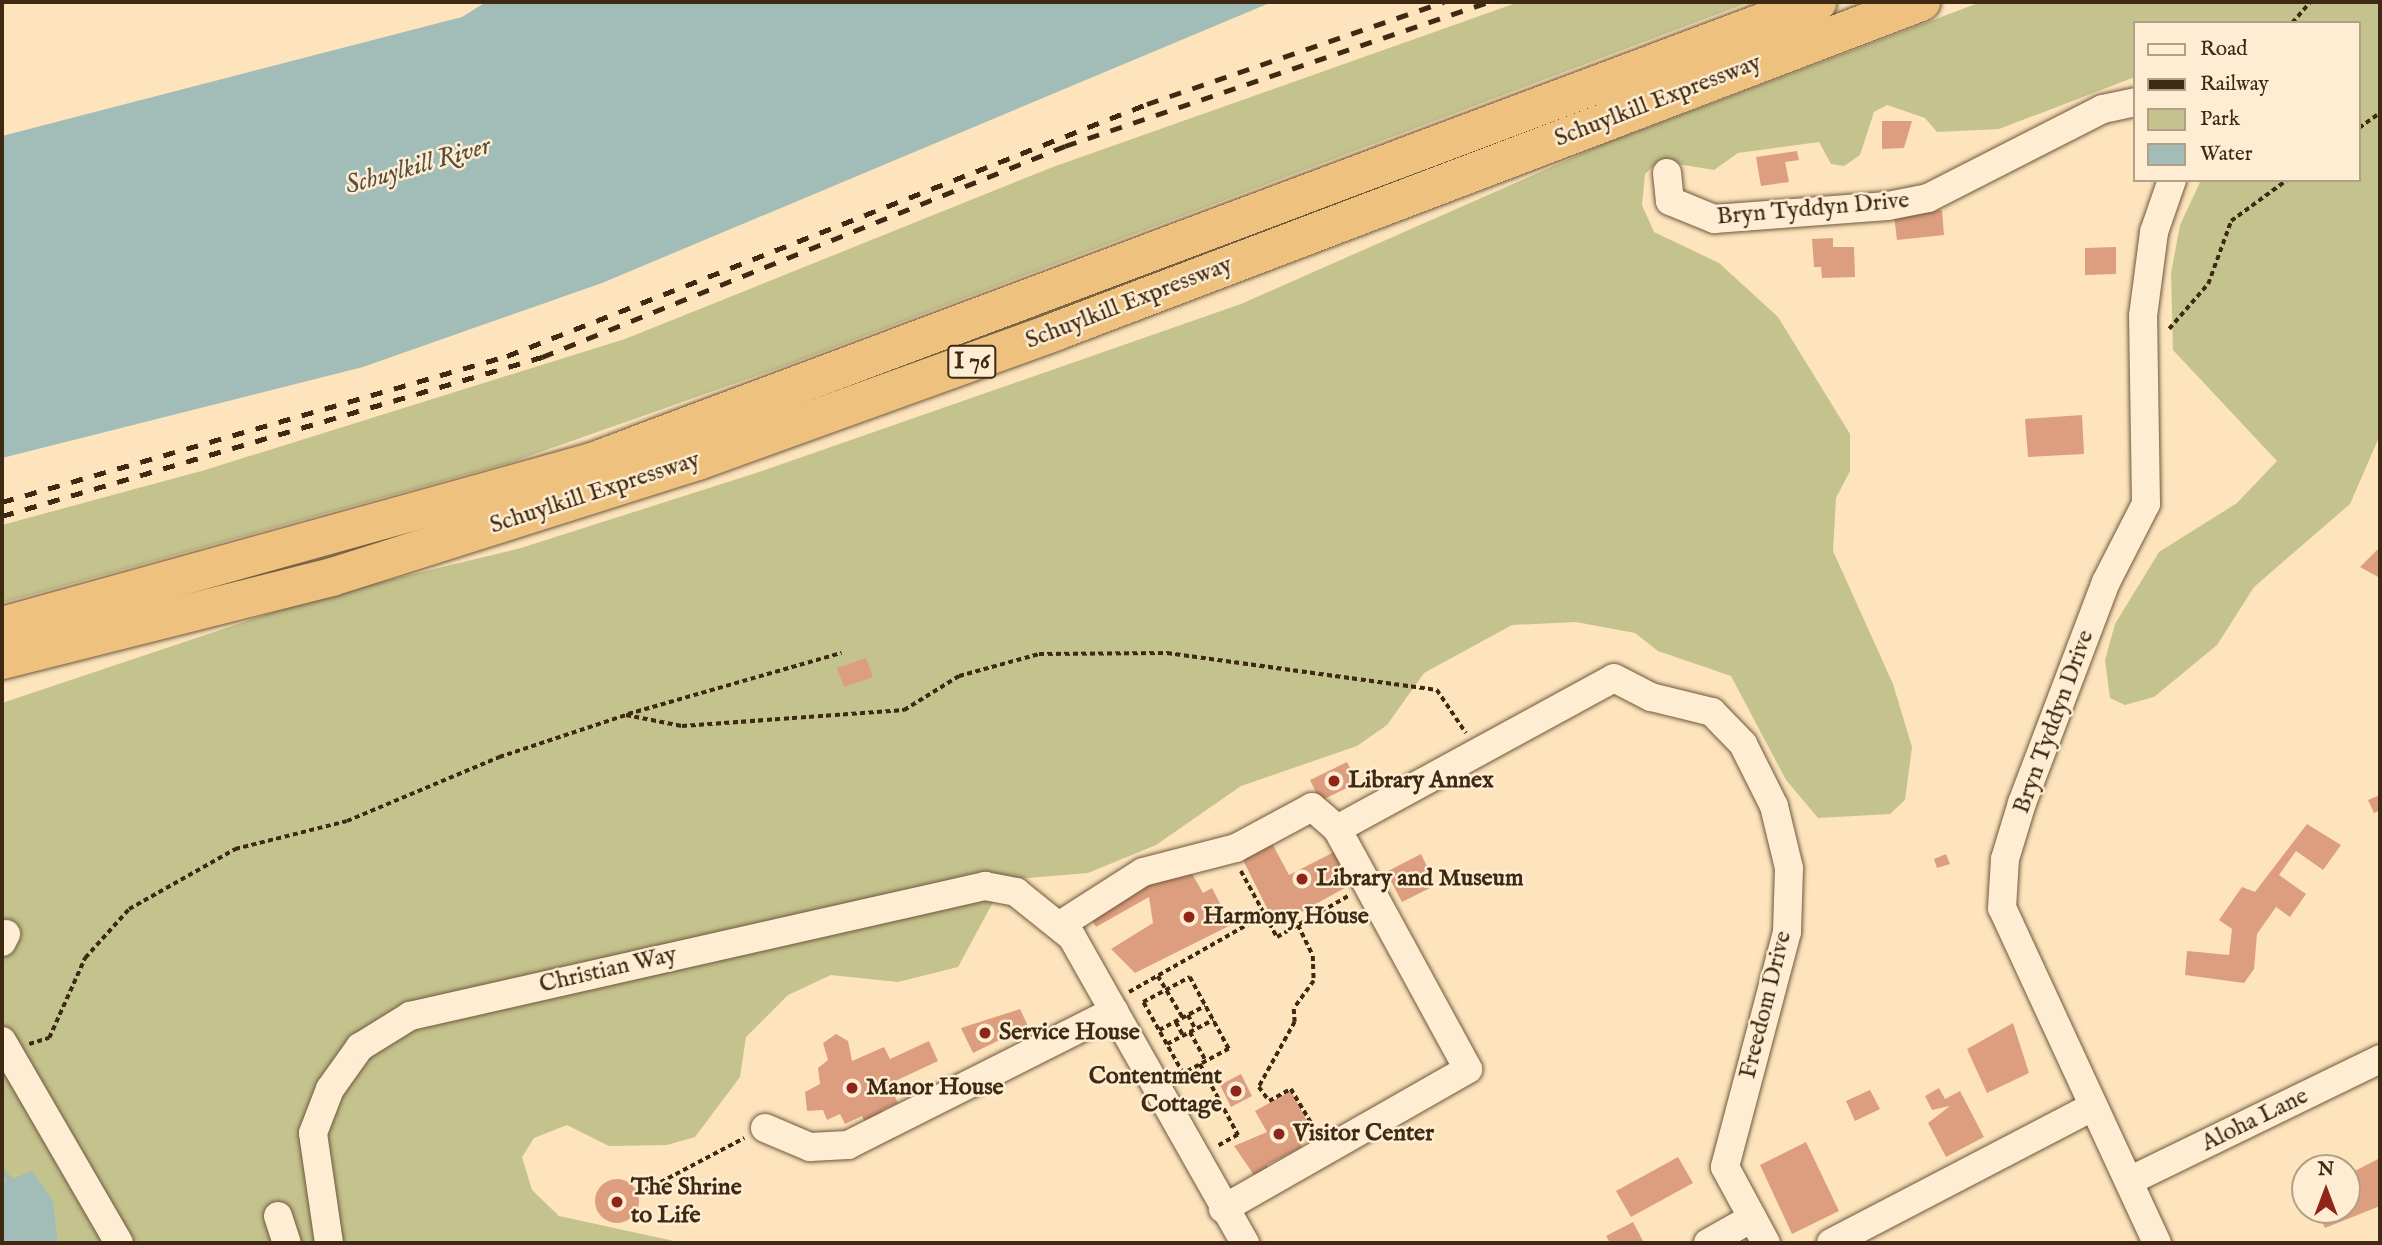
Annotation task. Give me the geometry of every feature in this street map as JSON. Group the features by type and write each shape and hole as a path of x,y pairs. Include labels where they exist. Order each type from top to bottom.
{"highway":[{"name":"Schuylkill Expressway","path":"2,626 592,462 1817,2"},
{"name":"Schuylkill Expressway","path":"2,660 332,577 698,461 1054,332 1921,2"}],"street":[{"name":"Bryn Tyddyn Drive","path":"1667,173 1670,201 1714,219 1888,206 1927,198 2103,108 2134,102"},
{"name":"Bryn Tyddyn Drive","path":"2157,1243 2092,1107 2003,908 2005,859 2106,582 2146,503 2143,316 2154,232 2171,182"},
{"name":"Freedom Drive","path":"1479,752 1614,678 1651,697 1712,712 1743,744 1774,806 1789,868 1787,932 1725,1167 1766,1243"},
{"path":"1337,829 1479,752"},
{"path":"1223,1209 1468,1069 1337,829 1312,807 1230,850 1143,872 1060,925 1111,1007 1223,1209 1244,1243"},
{"name":"Christian Way","path":"329,1243 313,1133 330,1089 360,1046 410,1016 985,886 1016,892 1060,925"},
{"path":"765,1128 810,1147 848,1145 1111,1007"},
{"path":"4,1046 118,1243"},
{"name":"Aloha Lane","path":"2129,1181 2380,1059"},
{"path":"1831,1243 2092,1107"},
{"path":"278,1216 286,1243"},
{"path":"1707,1243 1752,1218"}],"path":[{"path":"2294,21 2310,2"},
{"path":"2361,127 2380,113"},
{"path":"2166,340 2208,284 2231,221 2284,182"},
{"path":"4,1046 49,1038 85,958 129,909 235,849 347,821 499,757 626,715 841,653"},
{"path":"626,715 682,726 904,709 959,676 1039,654 1167,653 1437,690 1479,752"},
{"path":"1230,850 1277,937 1368,884"},
{"path":"1111,1007 1158,976 1264,915"},
{"path":"1298,925 1313,956 1314,981 1294,1009 1295,1022 1259,1087 1269,1101 1291,1089 1326,1149"},
{"path":"1158,976 1182,1018"},
{"path":"1190,977 1229,1049 1182,1074 1143,1002 1166,990 1190,977"},
{"path":"1159,1030 1205,1006"},
{"path":"1188,1015 1196,1029"},
{"path":"1167,1044 1213,1020"},
{"path":"1176,1022 1183,1036"},
{"path":"1190,1032 1206,1061"},
{"path":"1195,1158 1238,1135 1200,1064"},
{"path":"638,1194 765,1128"}],"green space":[{"path":"1519,2 1750,2 782,367 515,461 2,603 2,525 205,470 625,339 1053,167"},
{"path":"1981,2 2380,2 2380,435 2350,504 2254,587 2217,645 2154,697 2125,705 2110,698 2105,660 2115,624 2159,552 2237,503 2277,461 2173,350 2171,273 2180,225 2200,182 2361,182 2361,21 2134,21 2134,77 1999,129 1937,132 1925,118 1887,105 1874,112 1860,155 1844,166 1831,164 1819,142 1738,153 1714,170 1659,161 1645,174 1642,205 1654,232 1719,263 1778,317 1850,434 1850,471 1836,498 1833,551 1893,684 1912,747 1905,800 1890,814 1818,818 1786,780 1731,676 1658,651 1635,633 1576,622 1512,625 1424,673 1387,725 1357,746 1241,786 1156,845 1088,873 1015,879 992,904 958,967 898,982 831,975 788,995 746,1037 740,1077 695,1137 667,1145 609,1146 567,1125 534,1138 522,1157 532,1190 559,1216 683,1243 2,1243 2,703 322,596 521,548 756,473 1241,304 1601,145"}],"water":[{"name":"Schuylkill River","path":"486,2 1272,2 602,283 363,367 2,458 2,136 462,17"},
{"path":"32,1171 53,1201 58,1243 2,1243 2,1183"}],"building":[{"path":"1882,121 1912,121 1904,148 1882,149"},
{"path":"1797,151 1799,160 1785,162 1789,182 1761,186 1756,157"},
{"path":"1942,210 1944,235 1897,240 1894,215"},
{"path":"1833,238 1833,247 1854,247 1855,277 1822,278 1821,267 1814,267 1812,239"},
{"path":"2116,247 2116,274 2085,275 2085,248"},
{"path":"2082,415 2084,454 2028,457 2025,419"},
{"path":"2377,550 2380,552 2380,578 2360,567"},
{"path":"866,658 873,677 844,687 837,668"},
{"name":"Library Annex","path":"1347,762 1357,783 1320,801 1310,780"},
{"path":"2380,795 2380,810 2374,813 2368,800"},
{"path":"2307,824 2341,845 2323,870 2296,851 2279,875 2306,894 2290,917 2276,907 2257,934 2254,969 2244,983 2185,975 2187,951 2229,955 2232,929 2219,920 2242,887 2255,892"},
{"name":"Library and Museum","path":"1267,834 1289,875 1334,852 1352,884 1276,926 1238,850"},
{"path":"1421,854 1436,885 1402,902 1386,872"},
{"path":"1946,854 1950,864 1937,868 1934,859"},
{"name":"Harmony House","path":"1186,863 1203,893 1212,888 1231,925 1135,973 1111,949 1153,923 1149,897 1096,927 1086,910"},
{"name":"Service House","path":"1020,1009 1028,1026 973,1053 961,1028"},
{"path":"2013,1023 2029,1073 1987,1093 1967,1049"},
{"name":"Manor House","path":"836,1034 848,1041 852,1061 884,1047 890,1059 929,1041 938,1061 889,1084 898,1103 882,1110 895,1138 876,1147 862,1116 845,1124 840,1114 827,1120 823,1110 807,1111 805,1092 820,1084 818,1068 828,1060 823,1043"},
{"name":"Contentment Cottage","path":"1241,1074 1252,1096 1231,1107 1220,1085"},
{"path":"1939,1088 1945,1099 1960,1091 1984,1137 1946,1157 1928,1123 1950,1106 1932,1110 1925,1096"},
{"path":"1870,1090 1880,1109 1855,1121 1846,1101"},
{"name":"Visitor Center","path":"1291,1091 1307,1121 1292,1129 1302,1147 1267,1165 1271,1174 1258,1181 1234,1146 1267,1132 1255,1111"},
{"path":"1806,1142 1839,1211 1792,1234 1760,1165"},
{"path":"1678,1157 1693,1183 1631,1217 1616,1191"},
{"path":"2380,1158 2380,1206 2361,1214 2361,1168"},
{"name":"The Shrine to Life","path":"617,1179 633,1185 639,1201 633,1217 617,1223 601,1217 595,1201 601,1185"},
{"path":"1633,1222 1644,1243 1610,1243 1606,1236"}],"waterway":[{"path":"2,1171 14,1185"}],"railway":[{"path":"2,502 507,356 1147,104 1444,2"},
{"path":"2,516 542,357 1065,146 1487,2"}],"place":[{"name":"Library Annex","path":"1334,781"},
{"name":"Library and Museum","path":"1302,879"},
{"name":"Harmony House","path":"1189,917"},
{"name":"Service House","path":"985,1033"},
{"name":"Manor House","path":"852,1088"},
{"name":"Contentment Cottage","path":"1236,1091"},
{"name":"Visitor Center","path":"1279,1134"},
{"name":"The Shrine to Life","path":"617,1202"}]}
